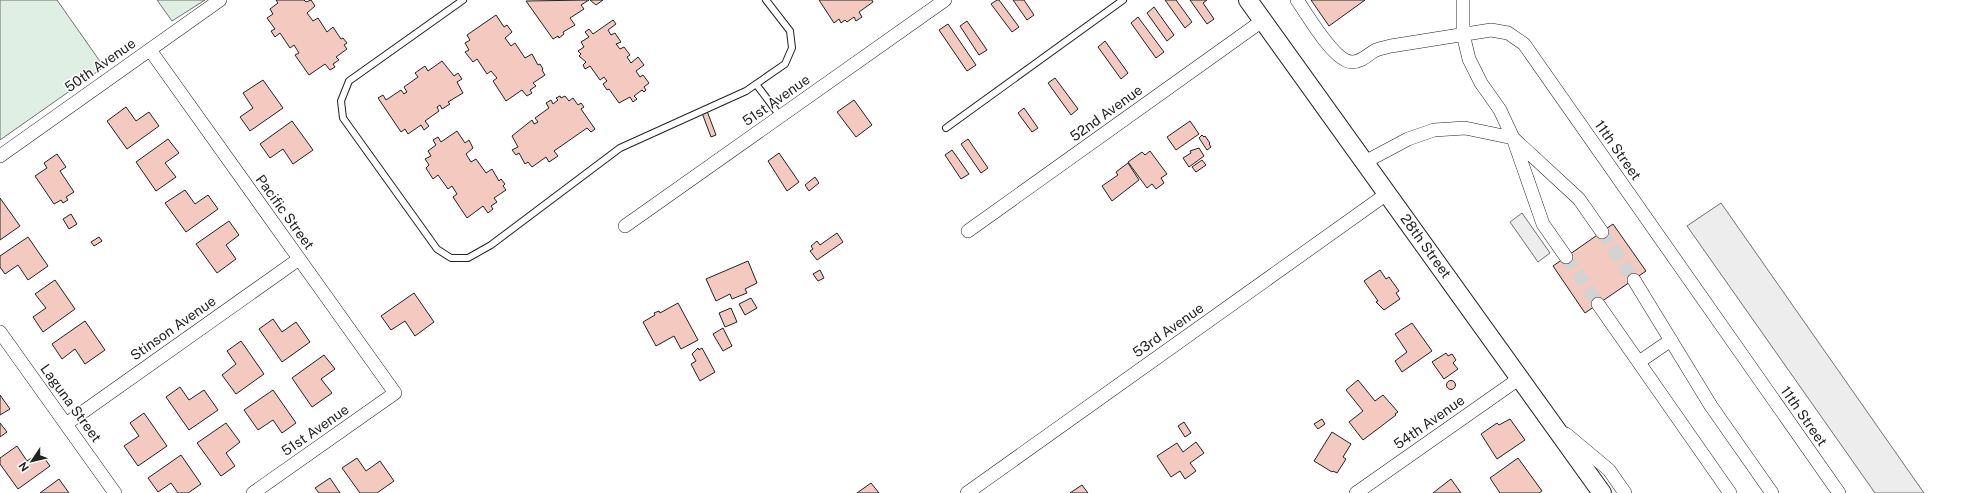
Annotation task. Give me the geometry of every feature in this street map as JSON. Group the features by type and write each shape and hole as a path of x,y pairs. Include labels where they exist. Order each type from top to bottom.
{"main road":[{"name":"28th Street","path":"1248,0 1602,493"}],"street":[{"name":"50th Avenue","path":"0,156 220,0"},
{"name":"51st Avenue","path":"625,226 944,0"},
{"name":"11th Street","path":"1297,0 1334,52 1343,60 1352,62 1362,60 1377,49 1491,30 1508,33 1524,44 1839,493"},
{"path":"1463,0 1463,34 1469,59 1481,83 1500,110 1513,138 1543,224 1566,257"},
{"name":"52nd Avenue","path":"968,231 1262,21"},
{"name":"Pacific Street","path":"150,50 395,393"},
{"path":"1365,162 1408,139 1434,130 1465,128 1513,138 1579,199 1602,232"},
{"name":"53rd Avenue","path":"967,493 1388,193"},
{"name":"Stinson Avenue","path":"66,424 300,259"},
{"path":"1634,280 1711,406 1772,493"},
{"path":"1598,304 1730,493"},
{"name":"Laguna Street","path":"0,332 115,493"},
{"path":"1639,362 1671,340"},
{"name":"54th Avenue","path":"1356,493 1520,378"},
{"name":"51st Avenue","path":"252,493 395,393"},
{"path":"1552,423 1609,470 1625,493"}],"lane":[{"path":"463,0 349,81 341,100 343,118 437,249 451,258 468,258 491,245 620,148 746,90 785,64 792,48 790,31 766,0"},
{"path":"946,128 1122,0"},
{"path":"756,84 780,116"}],"green space":[{"path":"0,0 57,0 104,67 0,140"},
{"path":"157,0 205,0 172,21"}],"shaded area":[{"path":"1721,203 1924,493 1875,493 1687,226"},
{"path":"1522,213 1550,253 1538,262 1510,222"}],"building":[{"path":"276,0 304,0 306,2 311,0 315,6 307,13 313,21 318,18 327,32 333,27 341,39 343,38 347,43 344,45 347,49 336,57 339,60 333,64 335,67 330,70 325,64 309,75 295,55 299,53 294,45 290,48 280,33 275,37 271,31 275,29 267,18 273,14 270,9 278,3"},
{"path":"589,0 581,5 584,9 570,18 575,25 563,32 564,34 559,38 558,36 553,39 526,1"},
{"path":"590,0 603,0 596,5"},
{"path":"819,0 872,0 873,2 859,12 862,17 856,21 854,17 847,22 845,20 841,23 839,19 834,23"},
{"path":"999,0 1019,27 1012,32 991,4"},
{"path":"1013,0 1024,0 1034,15 1027,20"},
{"path":"1165,0 1176,0 1192,22 1185,28"},
{"path":"1190,0 1207,0 1203,3 1214,19 1207,24"},
{"path":"1311,0 1365,0 1329,26"},
{"path":"1154,7 1174,35 1167,41 1147,13"},
{"path":"496,15 504,27 507,25 512,32 505,38 511,46 515,43 525,58 532,54 538,65 540,64 543,69 542,70 545,75 533,83 536,86 530,90 532,93 527,96 522,90 506,101 493,81 497,78 491,71 487,74 477,59 473,62 465,52 469,50 465,43 470,40 467,35"},
{"path":"1138,17 1164,52 1156,58 1131,23"},
{"path":"613,20 616,24 608,30 611,35 615,33 621,42 616,44 620,49 624,47 630,55 627,57 631,63 638,57 644,65 636,71 640,77 643,75 649,83 644,87 646,90 644,92 642,90 634,96 637,99 633,102 630,97 619,103 609,89 607,90 603,84 607,81 604,77 600,80 590,66 585,69 583,65 586,62 579,56 581,54 578,51 584,47 581,42 589,37 585,32 589,29 593,34"},
{"path":"967,21 987,50 979,55 960,26"},
{"path":"948,24 976,65 967,71 939,30"},
{"path":"1105,41 1128,73 1121,79 1098,47"},
{"path":"442,61 454,76 458,73 462,79 457,82 463,93 448,102 450,104 442,109 440,105 437,107 439,111 425,121 429,126 424,130 421,125 408,134 405,129 401,132 378,98 383,95 386,100 401,90 404,94 407,92 404,87 418,77 415,73 425,66 428,71"},
{"path":"1055,78 1078,109 1071,115 1048,83"},
{"path":"263,80 283,108 250,131 240,117 253,108 243,93"},
{"path":"560,96 561,98 565,96 569,101 573,98 578,105 581,103 584,107 581,109 595,129 591,132 587,128 554,151 558,156 549,162 546,157 532,167 528,162 525,164 519,153 516,155 512,150 518,147 512,136 532,120 534,124 538,122 535,118 549,108 546,103 551,100 553,104 558,100 556,98"},
{"path":"854,100 872,125 856,137 837,112"},
{"path":"126,107 136,121 149,112 159,126 127,149 107,121"},
{"path":"1024,108 1038,128 1032,132 1018,113"},
{"path":"707,111 716,135 711,137 702,113"},
{"path":"292,121 313,150 293,164 283,149 270,158 260,144"},
{"path":"1190,121 1199,134 1176,150 1167,137"},
{"path":"457,131 465,143 469,140 473,148 466,154 471,162 476,159 486,173 492,169 499,181 501,179 505,184 503,186 506,190 494,198 497,202 491,206 493,209 488,213 483,206 467,218 453,197 457,194 452,186 448,189 438,175 433,179 426,168 429,165 425,159 431,156 428,151 436,145 433,140 438,137 441,142"},
{"path":"1202,135 1204,137 1205,136 1210,143 1209,144 1211,147 1207,150 1199,138"},
{"path":"168,139 179,153 165,163 176,177 156,191 136,162"},
{"path":"968,139 988,168 981,173 961,144"},
{"path":"1199,148 1204,156 1189,167 1183,158 1191,153 1190,151"},
{"path":"952,150 969,174 961,179 945,155"},
{"path":"1150,151 1167,174 1161,178 1164,183 1156,189 1152,184 1147,188 1128,162 1142,152 1145,155"},
{"path":"779,153 799,182 787,191 768,161"},
{"path":"57,154 66,167 60,171 74,192 66,197 68,200 63,203 61,200 54,204 35,176 47,168 44,163"},
{"path":"1202,160 1206,165 1196,172 1192,167"},
{"path":"1128,163 1139,180 1112,201 1102,186 1118,175 1116,172"},
{"path":"815,177 819,183 809,191 805,185"},
{"path":"185,190 195,204 208,195 218,209 186,232 165,203"},
{"path":"0,198 20,226 0,240"},
{"path":"71,214 77,224 69,229 63,219"},
{"path":"229,221 239,235 226,245 236,259 217,273 196,244"},
{"path":"1613,224 1646,271 1585,313 1553,266"},
{"path":"837,233 843,242 817,260 810,251 813,249 811,246 817,241 820,245"},
{"path":"28,237 48,266 28,280 18,265 5,274 0,267 0,256"},
{"path":"99,237 102,241 94,246 91,242"},
{"path":"748,261 757,283 745,289 747,293 732,299 730,294 716,301 706,279"},
{"path":"820,270 824,278 818,281 813,274"},
{"path":"1380,270 1386,279 1389,277 1399,291 1396,293 1400,299 1384,310 1376,302 1378,301 1364,281"},
{"path":"55,280 75,309 43,332 33,317 46,308 35,294"},
{"path":"414,293 434,322 415,336 405,321 391,330 381,316"},
{"path":"751,298 757,308 745,315 739,304"},
{"path":"678,303 698,340 681,349 674,336 656,346 643,322 655,315 654,313 659,311 660,313"},
{"path":"731,308 737,322 725,327 719,313"},
{"path":"273,319 282,332 296,322 310,342 282,362 259,329"},
{"path":"85,321 105,350 85,364 75,349 62,359 52,344"},
{"path":"1412,323 1432,351 1402,372 1395,361 1407,352 1395,334"},
{"path":"723,328 732,346 723,351 713,334"},
{"path":"241,341 264,374 236,394 222,375 236,364 227,351"},
{"path":"698,348 699,350 702,348 715,372 700,381 691,364 696,361 692,354"},
{"path":"1446,353 1448,356 1452,354 1456,360 1453,363 1458,369 1444,379 1432,362"},
{"path":"324,355 335,369 321,379 332,393 312,407 292,378"},
{"path":"1358,380 1375,401 1383,395 1398,412 1363,440 1349,422 1363,411 1346,390"},
{"path":"1449,381 1453,381 1455,385 1453,389 1449,389 1447,387 1447,383"},
{"path":"180,387 189,400 204,390 218,410 189,430 166,397"},
{"path":"273,390 296,423 282,433 273,420 258,430 244,410"},
{"path":"0,395 10,409 0,415"},
{"path":"144,413 167,446 138,466 124,446 139,436 130,423"},
{"path":"1322,419 1325,424 1318,429 1314,424"},
{"path":"1510,419 1525,440 1497,459 1481,434 1497,423 1499,425"},
{"path":"1184,422 1191,433 1185,437 1178,426"},
{"path":"0,423 7,432 0,437"},
{"path":"226,423 240,442 226,453 235,466 221,476 197,443"},
{"path":"1332,432 1351,444 1343,457 1346,459 1337,473 1332,472 1314,461"},
{"path":"1196,442 1204,453 1190,463 1196,471 1185,479 1180,471 1171,477 1157,456 1177,443 1183,452"},
{"path":"17,446 27,461 40,452 50,466 18,489 0,464 0,458"},
{"path":"181,455 201,484 188,493 178,493 171,483 158,492 148,478"},
{"path":"357,458 366,471 380,461 394,481 377,493 360,493 342,468"},
{"path":"1518,458 1542,491 1539,493 1500,493 1490,478"},
{"path":"330,478 340,493 319,493 315,488"},
{"path":"59,479 69,493 40,493"},
{"path":"1451,479 1461,493 1433,493 1438,489"},
{"path":"871,483 879,493 857,493"},
{"path":"1082,485 1088,493 1070,493"}],"tunnel":[{"path":"1602,232 1634,280"},
{"path":"1566,257 1598,304"}]}
